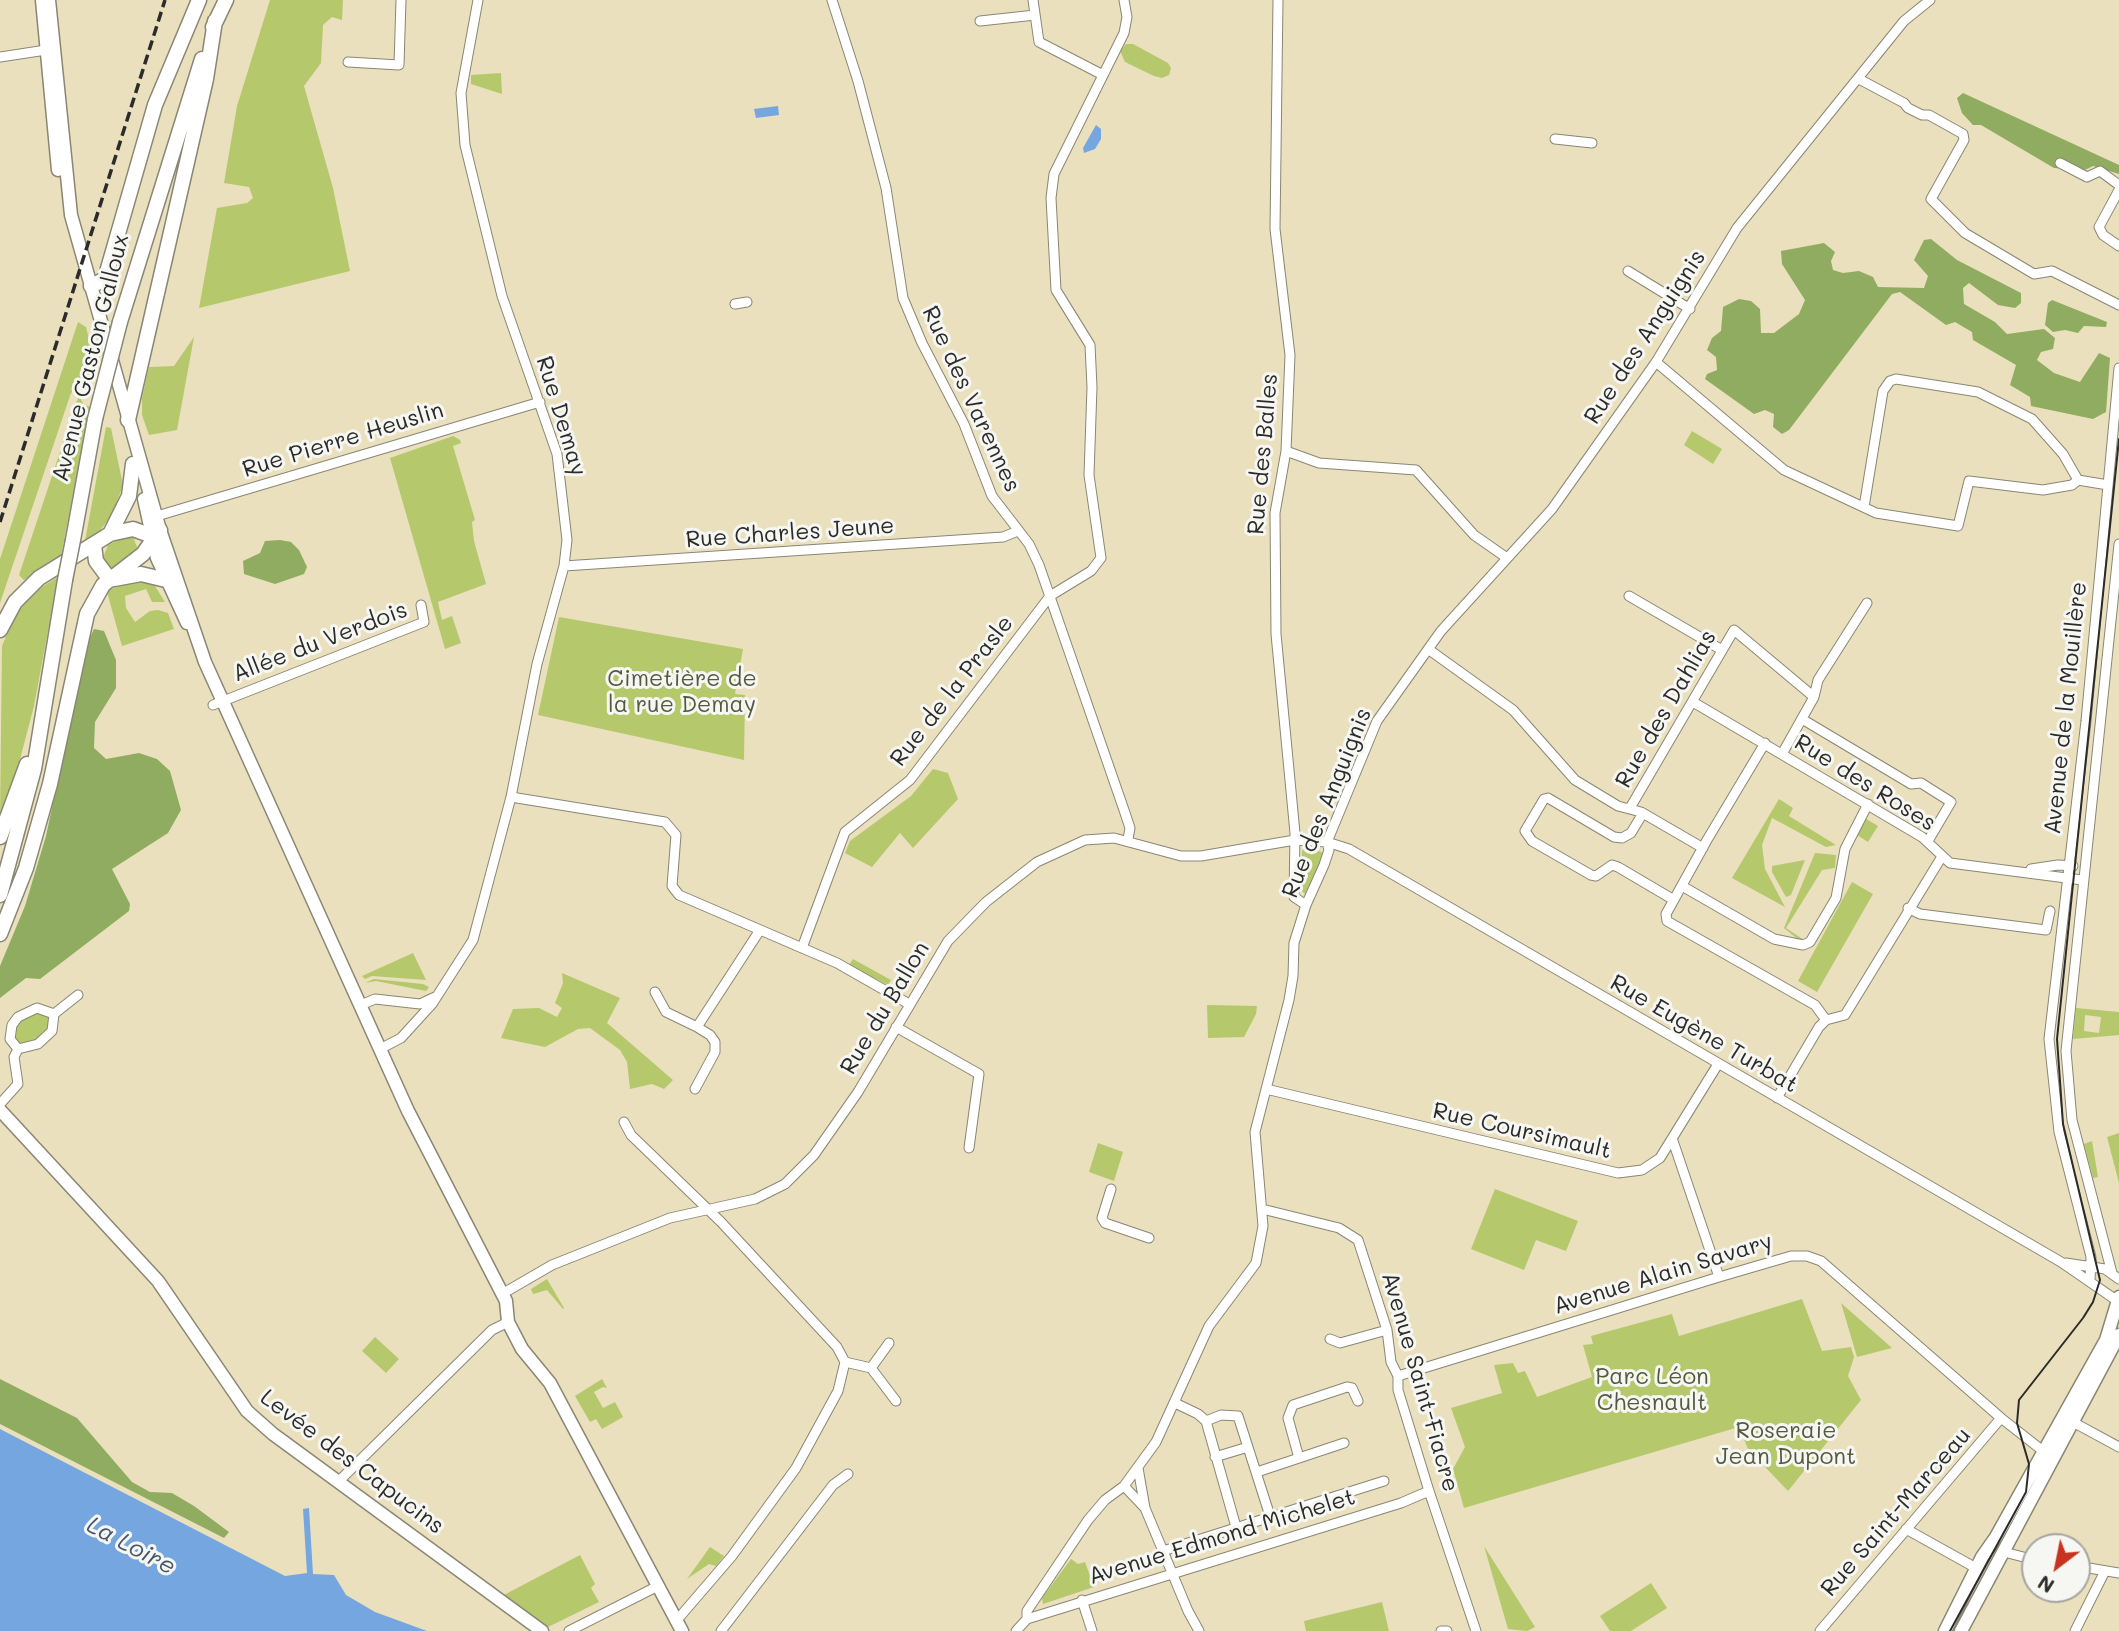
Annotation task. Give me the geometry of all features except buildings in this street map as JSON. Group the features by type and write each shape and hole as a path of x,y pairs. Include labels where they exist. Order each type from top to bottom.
{"main road":[{"path":"42,0 51,49"},
{"path":"49,0 57,128 71,215 88,287 133,464 155,533 193,624 218,703 361,1005 408,1111 502,1294 508,1322 522,1349 550,1383 679,1625"},
{"path":"88,287 105,279 155,105 199,0"},
{"path":"127,414 206,79 218,0"},
{"name":"Avenue Gaston Galloux","path":"0,895 34,769 37,736 95,419 120,322 215,18 226,0"},
{"path":"88,287 127,414 166,580 205,662"},
{"path":"110,534 129,496 133,464"},
{"path":"0,630 15,602 39,578 110,534 133,528 155,533"},
{"path":"0,934 26,868 50,784 87,614 97,593 155,533"},
{"path":"94,545 96,561 110,580"},
{"path":"110,580 136,573 166,580"},
{"name":"Avenue Gaston Galloux","path":"0,837 37,736"},
{"name":"Levée des Capucins","path":"0,1110 158,1281 247,1411 273,1434 542,1631"},
{"path":"1961,1631 2004,1552 2048,1454 2106,1340 2118,1300"},
{"path":"1945,1631 1976,1568 2071,1421 2119,1335"}],"street":[{"path":"348,62 399,65 401,0"},
{"name":"Rue Demay","path":"380,1049 398,1040 416,1023 472,940 512,797 537,664 564,566 567,540 564,495 557,454 498,285 465,145 461,93 478,0"},
{"name":"Rue des Varennes","path":"832,0 858,80 886,188 904,298 928,356 964,424 992,496 1039,565 1130,828 1128,839"},
{"path":"1032,0 1039,42 1103,75"},
{"path":"1050,596 1091,571 1101,558 1089,475 1092,387 1090,345 1056,290 1051,198 1054,174 1124,33 1124,0"},
{"name":"Rue des Balles","path":"1278,0 1275,229 1290,355 1286,451 1275,513 1276,634 1295,840 1294,897 1306,905"},
{"name":"Rue des Anguignis","path":"1027,1619 1027,1611 1088,1520 1105,1500 1124,1486 1138,1468 1175,1403 1209,1325 1256,1263 1261,1247 1262,1209 1255,1132 1291,988 1294,943 1306,905 1325,865 1327,842 1377,721 1428,649 1552,509 1656,362 1737,228 1909,15 1930,0"},
{"path":"980,21 1035,15"},
{"path":"0,57 51,49"},
{"path":"1858,79 1904,103 1908,108 1928,115 1963,134 1964,140 1931,199 1965,233 2034,274 2052,271 2119,305"},
{"path":"1555,139 1592,142"},
{"path":"2060,163 2087,177 2100,171 2119,187 2099,227 2103,235 2119,246"},
{"path":"1628,271 1690,309"},
{"path":"735,304 747,302"},
{"path":"1656,362 1784,470 1876,513 1958,526 1969,481 2043,490 2072,485 2078,480 2108,485"},
{"name":"Avenue de la Mouillère","path":"2090,1281 2091,1267 2059,1132 2050,1052 2119,368"},
{"path":"1864,507 1883,391 1889,381 1896,379 1978,392 2032,419 2063,454 2078,480"},
{"name":"Rue Pierre Heuslin","path":"155,533 540,402"},
{"path":"1286,451 1319,463 1416,470 1474,535 1507,558"},
{"name":"Rue Charles Jeune","path":"564,566 1003,537 1018,531"},
{"name":"Avenue de la Mouillère","path":"2115,1276 2072,1120 2066,1051 2119,544"},
{"name":"Rue de la Prasle","path":"802,948 845,832 910,780 1050,596"},
{"path":"1629,596 1722,650"},
{"path":"1782,754 1814,697 1818,680 1867,603"},
{"name":"Allée du Verdois","path":"218,703 424,622 421,604"},
{"name":"Rue des Dahlias","path":"1630,808 1734,630 1814,697"},
{"path":"1428,649 1513,710 1575,780 1618,806 1643,813 1703,848"},
{"name":"Rue des Roses","path":"1693,702 1928,841 1941,858 1950,863 2082,880"},
{"path":"1802,719 1911,784 1921,783 1951,802 1928,841"},
{"path":"1765,743 1666,914 1667,920 1815,1005 1826,1020"},
{"path":"512,797 665,822 676,835 674,891 837,963 909,1004"},
{"path":"1643,813 1631,833 1622,838 1614,837 1548,798 1541,800 1525,831 1532,841 1591,875 1597,876 1612,865 1674,900"},
{"path":"1682,886 1774,939 1803,945 1810,942 1836,898 1845,849 1868,804"},
{"name":"Rue du Ballon","path":"502,1294 552,1265 670,1218 755,1199 797,1175 852,1102 948,941 986,902 1037,862 1084,840 1128,839 1164,853 1201,856 1295,840 1327,842"},
{"name":"Rue Eugène Turbat","path":"1327,842 1349,849 2061,1262 2118,1300"},
{"path":"1777,1098 1819,1027 1826,1020 1845,1014 1941,858"},
{"name":"Rue des Roses","path":"2023,871 2069,863 2084,865"},
{"path":"1908,908 1920,914 2046,930 2050,911"},
{"path":"697,1027 760,930"},
{"path":"655,992 666,1012 697,1027 710,1035 715,1042 715,1052 695,1089"},
{"path":"54,1014 37,1008 18,1017 9,1033 12,1045 18,1049 29,1048 46,1038 52,1031 54,1014 78,995"},
{"path":"361,1005 375,999 415,1004 435,997"},
{"path":"415,1004 416,1023"},
{"path":"896,1027 979,1074 969,1148"},
{"path":"0,1104 18,1084 14,1057 18,1049"},
{"path":"2050,1052 2066,1051"},
{"name":"Rue Coursimault","path":"1266,1089 1618,1173 1642,1170 1660,1158 1673,1141 1718,1064"},
{"path":"624,1122 631,1135 707,1209 837,1347 845,1362 842,1384 796,1468 679,1625"},
{"path":"1673,1141 1718,1277"},
{"path":"1111,1189 1102,1218 1105,1223 1149,1238"},
{"name":"Avenue Saint-Fiacre","path":"1262,1209 1351,1233 1358,1240 1387,1330 1391,1362 1398,1376 1398,1390 1476,1631"},
{"name":"Avenue Alain Savary","path":"1398,1376 1791,1256 1821,1261 2001,1418 2048,1454"},
{"name":"Rue Eugène Turbat","path":"2061,1262 2091,1267 2115,1276"},
{"path":"339,1481 492,1330 508,1322"},
{"path":"1330,1339 1340,1343 1387,1330"},
{"path":"871,1368 890,1343"},
{"path":"845,1362 871,1368 896,1401"},
{"path":"1298,1458 1288,1418 1293,1405 1347,1387 1352,1388 1357,1401"},
{"path":"1175,1403 1206,1421 1236,1527"},
{"path":"1206,1421 1236,1414 1270,1516"},
{"name":"Rue Saint-Marceau","path":"1820,1631 2001,1418"},
{"path":"2071,1421 2119,1447"},
{"path":"1257,1472 1344,1443"},
{"path":"1215,1457 1248,1447"},
{"path":"1138,1468 1146,1508 1199,1631"},
{"path":"721,1631 833,1485 848,1474"},
{"path":"1163,1551 1384,1481"},
{"path":"1124,1486 1146,1508"},
{"name":"Avenue Edmond Michelet","path":"1027,1619 1401,1503 1429,1491"},
{"path":"1906,1529 1976,1568"},
{"path":"2004,1552 2021,1556"},
{"path":"2091,1568 2119,1573"},
{"path":"2075,1631 2105,1571"},
{"path":"569,1631 658,1586"},
{"path":"1082,1600 1092,1631"},
{"path":"1016,1631 1027,1619"},
{"path":"1441,1631 1447,1631"}],"green space":[{"path":"270,0 343,0 342,20 332,17 323,25 321,63 304,86 333,188 350,271 199,308 217,208 247,203 253,198 249,187 224,183 237,106"},
{"path":"1126,44 1133,44 1168,63 1171,68 1169,75 1162,78 1154,76 1125,62 1120,51"},
{"path":"501,73 502,94 471,84 471,75"},
{"path":"1963,93 2119,165 2119,174 2093,166 2085,170 2054,168 1981,125 1973,125 1962,113 1957,98"},
{"path":"1931,239 1957,260 2021,293 2021,303 2015,308 1998,305 1969,283 1963,288 1964,304 1995,322 2007,334 2044,329 2055,338 2053,349 2041,352 2037,360 2054,373 2080,382 2099,353 2110,358 2106,412 2093,419 2031,406 2030,397 2010,385 2016,365 1973,340 1972,332 1955,322 1946,325 1900,292 1892,294 1789,430 1782,434 1773,427 1774,414 1765,410 1754,414 1705,379 1707,374 1717,370 1716,357 1707,350 1712,338 1721,331 1723,307 1739,299 1751,301 1760,309 1761,333 1774,333 1799,314 1805,300 1782,264 1781,251 1824,243 1835,252 1831,261 1833,270 1843,273 1859,271 1873,277 1878,287 1924,288 1928,276 1914,260 1924,240"},
{"path":"2052,300 2107,322 2106,327 2084,326 2078,333 2065,330 2053,332 2045,325 2048,303"},
{"path":"78,322 86,327 96,367 92,379 71,393 0,603 0,559"},
{"path":"194,337 177,430 149,435 142,415 142,398 149,367 174,366"},
{"path":"79,395 83,404 90,407 61,556 24,580 19,575"},
{"path":"106,427 111,428 123,485 112,515 98,533 85,541"},
{"path":"1692,431 1722,449 1713,464 1684,445"},
{"path":"453,436 461,443 453,446 475,520 472,522 474,541 486,584 438,602 442,620 452,616 461,643 445,649 390,458"},
{"path":"132,534 139,552 110,570 103,558 108,545"},
{"path":"265,541 291,542 299,550 307,567 304,574 275,584 244,574 243,561 260,553"},
{"path":"58,577 34,706 13,786 0,817 2,646 23,605 42,587"},
{"path":"132,578 155,586 165,602 152,602 146,589 125,596 126,608 135,622 150,611 158,610 168,613 174,629 122,646 107,592"},
{"name":"Cimetière de la rue Demay","path":"559,617 743,649 735,694 745,695 744,760 538,715"},
{"path":"94,629 104,631 116,660 116,688 95,722 94,748 106,759 139,753 157,759 170,771 181,810 168,833 112,869 130,904 129,911 40,979 26,978 0,998 0,966 25,906 46,836 86,646"},
{"path":"933,769 948,773 958,799 913,848 900,833 872,867 845,853 850,841 911,796"},
{"path":"1779,799 1793,808 1789,816 1836,845 1826,847 1772,818 1762,845 1765,869 1785,907 1732,878"},
{"path":"1863,817 1878,826 1868,842 1854,833"},
{"path":"1306,846 1324,853 1305,894 1302,891 1302,851"},
{"path":"1815,853 1836,855 1835,868 1822,870 1786,928 1804,940 1800,941 1784,928"},
{"path":"1805,860 1791,895 1786,897 1772,872 1772,866"},
{"path":"1852,882 1873,894 1817,992 1798,981"},
{"path":"413,953 426,980 372,976 365,979 362,976"},
{"path":"853,959 891,980 888,985 849,965"},
{"path":"562,973 620,998 607,1023 673,1080 664,1089 652,1084 630,1089 627,1062 620,1050 590,1028 578,1029 545,1047 501,1038 513,1009 539,1008 557,1017 562,1008 555,1003 563,983"},
{"path":"374,979 423,984 429,987 426,991 376,981 365,983"},
{"path":"1207,1005 1257,1006 1256,1014 1244,1037 1208,1038"},
{"path":"2076,1008 2119,1012 2119,1035 2073,1039","holes":["2085,1015 2101,1017 2099,1033 2084,1031"]},
{"path":"40,1011 50,1017 50,1027 31,1043 18,1045 14,1037 16,1026 21,1019"},
{"path":"2119,1133 2119,1183 2107,1137"},
{"path":"2092,1141 2098,1177 2093,1178 2084,1144"},
{"path":"1098,1143 1123,1152 1114,1181 1089,1172"},
{"path":"1495,1189 1578,1221 1566,1251 1536,1240 1524,1270 1471,1249"},
{"path":"547,1279 563,1309 547,1290 533,1294 531,1289"},
{"name":"Parc Léon Chesnault","path":"1802,1299 1822,1351 1851,1347 1854,1357 1848,1376 1861,1400 1788,1491 1748,1449 1739,1427 1464,1508 1453,1469 1465,1447 1451,1408 1502,1393 1494,1365 1513,1363 1518,1373 1525,1371 1537,1397 1592,1377 1583,1345 1593,1344 1591,1336 1672,1314 1679,1336"},
{"path":"1841,1303 1892,1348 1857,1357"},
{"path":"375,1337 399,1359 386,1373 362,1351"},
{"path":"0,1379 77,1418 132,1482 150,1492 172,1493 229,1532 224,1538 0,1424"},
{"path":"602,1379 607,1388 603,1387 594,1392 603,1408 615,1402 623,1417 602,1429 596,1419 590,1422 575,1396"},
{"path":"1484,1546 1535,1627 1527,1631 1508,1629"},
{"path":"710,1547 724,1556 716,1566 709,1564 687,1579"},
{"path":"580,1555 595,1584 591,1588 599,1602 546,1628 502,1596"},
{"path":"1071,1559 1078,1564 1085,1562 1094,1587 1043,1604 1042,1598"},
{"path":"1651,1583 1667,1608 1631,1631 1610,1631 1600,1616"},
{"path":"1382,1602 1389,1631 1306,1631 1304,1621"}],"water":[{"path":"778,106 779,115 756,118 754,109"},
{"path":"1096,125 1101,129 1101,139 1095,149 1084,153 1083,148"},
{"name":"La Loire","path":"0,1429 285,1576 307,1573 303,1509 309,1508 313,1574 334,1575 346,1595 375,1612 427,1631 0,1631"}],"tram line":[{"path":"1950,1631 2026,1492 2029,1464 2017,1423 2019,1400 2083,1318 2093,1302 2100,1280 2063,1124 2057,1039 2119,439"}],"railway":[{"path":"0,522 165,0"}],"park label":[{"name":"Roseraie Jean Dupont","path":"1786,1444"}]}
